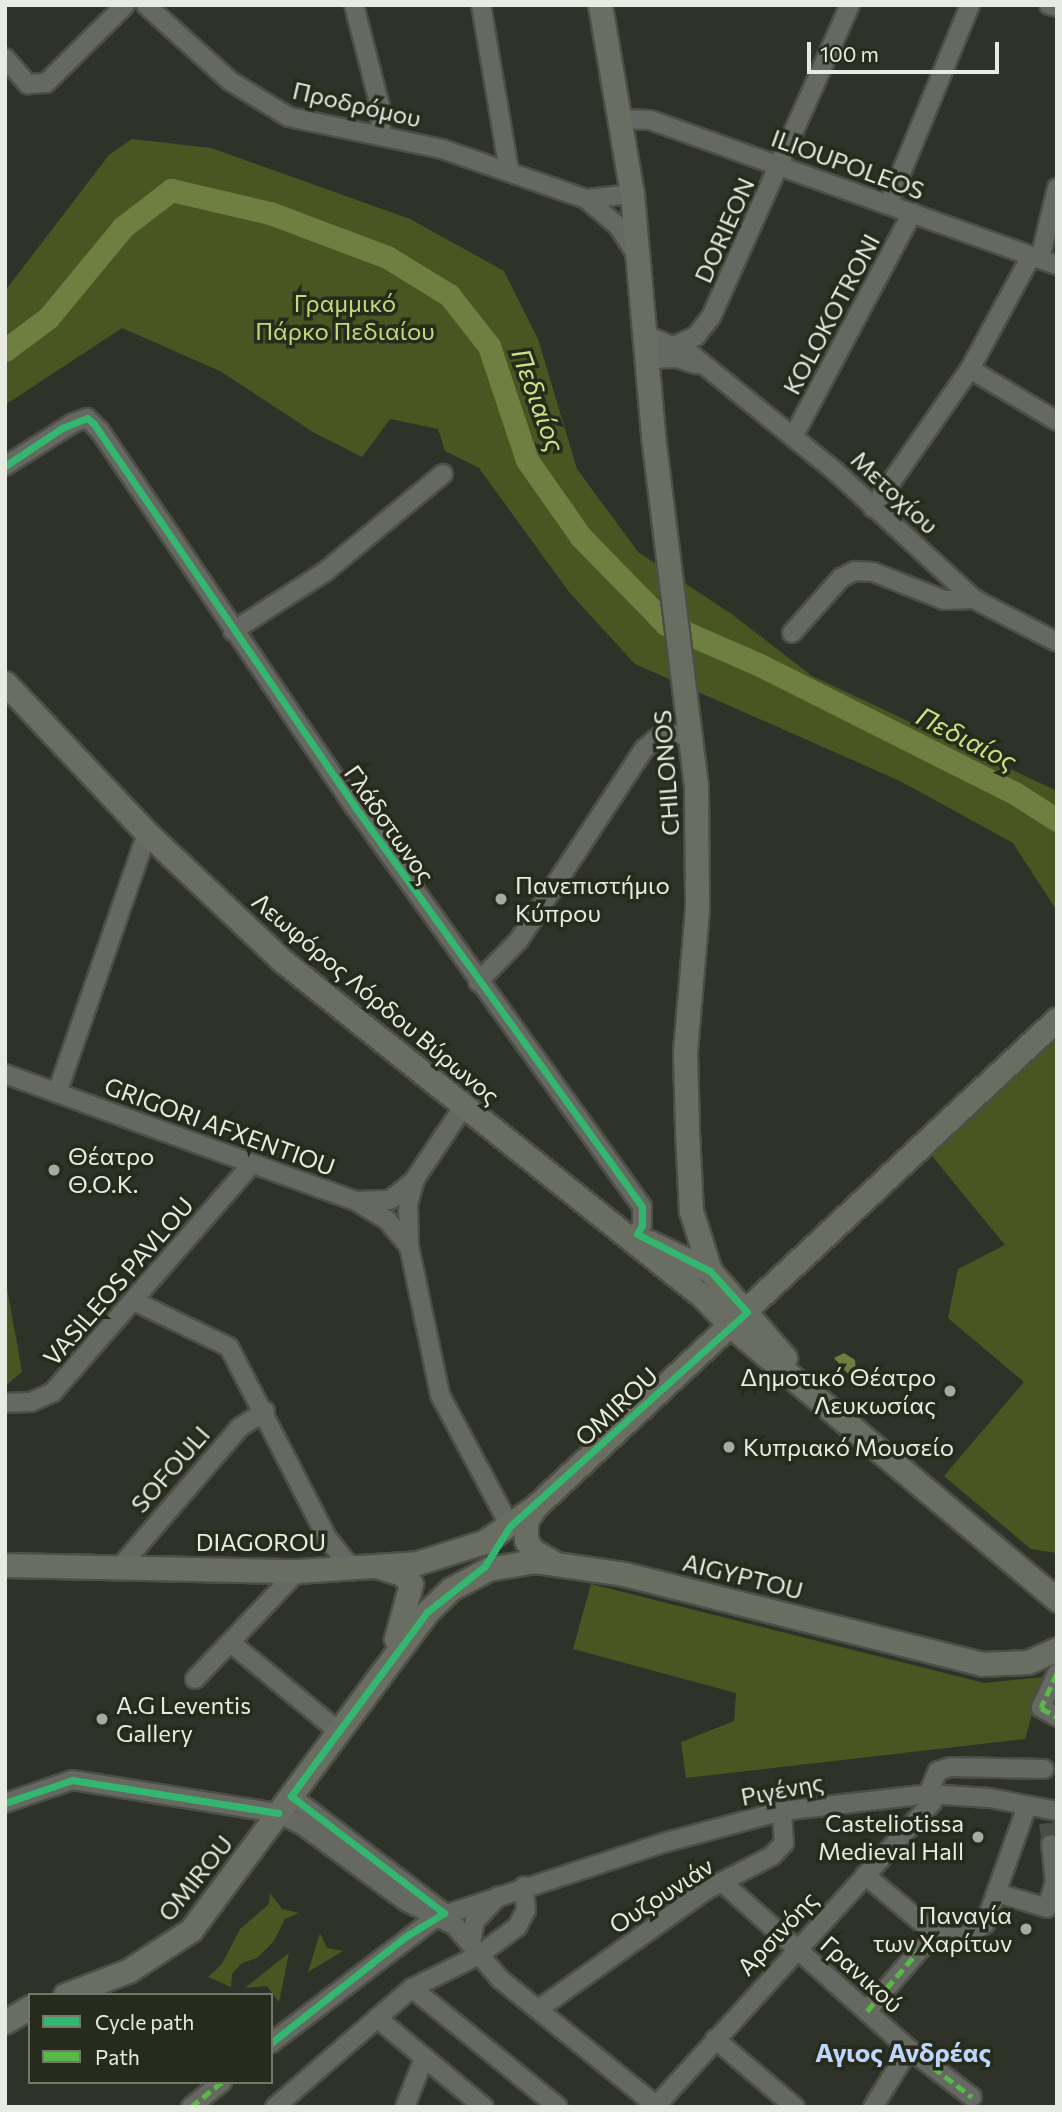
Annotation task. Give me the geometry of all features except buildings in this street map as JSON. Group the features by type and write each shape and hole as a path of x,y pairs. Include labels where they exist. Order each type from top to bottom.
{"main road":[{"path":"600,5 632,194 643,334"},
{"name":"CHILONOS","path":"643,334 669,571 688,701 697,838 697,909 685,1052 690,1217 700,1267 702,1296"},
{"name":"Λεωφόρος Λόρδου Βύρωνος","path":"9,692 147,833 284,962 702,1296 739,1319"},
{"name":"OMIROU","path":"510,1526 536,1506 739,1319 1057,1019"},
{"name":"Λεωφόρος Λόρδου Βύρωνος","path":"592,1209 700,1267 739,1319"},
{"path":"636,1234 673,1239 690,1217"},
{"path":"739,1319 812,1390 1057,1600"},
{"path":"536,1506 526,1521 526,1540 532,1550 554,1562"},
{"path":"474,1575 495,1553 510,1526"},
{"name":"DIAGOROU","path":"5,1564 304,1571 376,1566 466,1550 510,1526"},
{"name":"AIGYPTOU","path":"427,1612 474,1575 521,1561 554,1562 780,1611 948,1659 981,1664 1028,1662 1057,1649"},
{"path":"376,1566 402,1574 412,1590 384,1664"},
{"path":"1018,1566 1057,1582"},
{"name":"OMIROU","path":"70,1993 128,1971 191,1930 285,1805 384,1664 427,1612"}],"street":[{"path":"5,58 28,84 46,83 125,5"},
{"name":"Προδρόμου","path":"146,5 215,68 265,106 310,124 381,136 509,170 586,199 622,231 638,259"},
{"path":"355,5 380,106 381,136"},
{"path":"481,5 509,170"},
{"name":"DORIEON","path":"676,345 696,336 711,317 850,5"},
{"path":"888,205 970,5"},
{"path":"1049,5 1057,7"},
{"name":"ILIOUPOLEOS","path":"621,119 650,120 1043,260"},
{"path":"873,508 1043,260 1057,188"},
{"name":"Προδρόμου","path":"586,199 632,194"},
{"name":"KOLOKOTRONI","path":"793,438 912,213"},
{"name":"Μετοχίου","path":"643,334 676,345 706,367 793,438 974,599 1057,642"},
{"name":"Μετοχίου","path":"645,359 677,358 706,367"},
{"path":"970,369 1057,421"},
{"name":"Γλάδστωνος","path":"5,466 73,423 87,418 100,431 233,631 478,982 642,1208 636,1234"},
{"path":"233,631 326,571 443,474"},
{"path":"792,633 841,579 855,571 873,572 944,600 974,599"},
{"path":"478,982 519,940 644,749 657,738 690,732"},
{"path":"57,1093 147,833"},
{"name":"GRIGORI AFXENTIOU","path":"5,1074 356,1201 390,1200 415,1180"},
{"path":"464,1106 415,1180 408,1204 409,1245 440,1395 510,1526"},
{"name":"VASILEOS PAVLOU","path":"5,1403 31,1402 53,1392 136,1302 252,1164"},
{"path":"356,1201 387,1220 409,1245"},
{"path":"136,1302 229,1347 265,1411 327,1538 350,1566"},
{"name":"SOFOULI","path":"120,1567 239,1428 265,1411"},
{"path":"195,1679 304,1571 327,1538"},
{"path":"231,1643 337,1730"},
{"path":"1057,1673 1041,1708 1057,1717"},
{"name":"Αρσινόης","path":"656,2106 796,1948 932,1803 931,1794 938,1771 950,1767 1044,1769"},
{"path":"5,1803 51,1783 81,1780 285,1805 399,1879 440,1916 457,1927 500,1979 540,2008 656,2106"},
{"name":"Ριγένης","path":"273,2041 405,1937 440,1916 524,1886 782,1811 931,1794 1027,1806 1051,1815"},
{"path":"285,1805 302,1825 407,1902 440,1916"},
{"path":"865,1875 934,1933 964,1937 981,1930 997,1893 1027,1806"},
{"name":"Ουζουνιάν","path":"540,2008 722,1882 780,1849 785,1836 782,1811"},
{"path":"997,1893 1047,1908 1055,1882 1051,1844"},
{"path":"399,1879 440,1897 474,1902"},
{"name":"Γρανικού","path":"722,1882 909,2049 972,2097"},
{"path":"279,2106 412,1988 522,1922 526,1910 524,1886"},
{"path":"475,1949 475,1921 500,1893"},
{"path":"405,1937 410,1921 407,1902"},
{"path":"867,2011 934,1933"},
{"path":"412,1988 558,2107"},
{"path":"377,2018 484,2107"},
{"path":"715,2039 795,2107"},
{"path":"873,2107 909,2049"},
{"path":"405,2107 424,2058"},
{"path":"191,2107 220,2084"}],"green space":[{"name":"Γραμμικό Πάρκο Πεδιαίου","path":"132,139 211,148 410,219 504,271 538,339 577,469 638,552 733,615 812,676 1057,791 1057,911 1013,843 900,781 635,664 569,592 479,468 445,451 438,429 390,419 362,457 313,432 220,371 122,328 5,405 5,291 109,155"},
{"path":"1057,1038 1057,1553 1031,1549 944,1476 1024,1382 948,1318 958,1269 1005,1245 932,1156"},
{"path":"5,1277 22,1372 5,1386"},
{"path":"591,1584 984,1683 1043,1677 1025,1739 686,1778 681,1742 734,1721 736,1693 573,1649"},
{"path":"270,1893 282,1909 299,1913 285,1919 274,1941 257,1958 242,1963 232,1974 231,1987 208,1977 222,1964 240,1929 269,1904"},
{"path":"320,1933 327,1948 343,1951 308,1972"},
{"path":"289,1953 279,2002 267,1986 245,1988"}],"shaded area":[{"path":"844,1353 855,1360 857,1384 834,1358"}],"waterway":[{"name":"Πεδιαίος","path":"5,350 48,318 123,227 171,190 270,213 387,257 449,295 489,346 527,460 581,537 666,624 760,665 1013,792 1057,820"}],"tunnel":[{"path":"1048,1823 1051,1844"}],"marked path":[{"path":"1057,1673 1041,1708 1057,1717"},
{"path":"867,2011 934,1933"},
{"path":"909,2049 972,2097"},
{"path":"191,2107 220,2084"}],"cycle path":[{"path":"5,466 62,428 87,418 94,424 355,807 642,1207 642,1225 637,1234 710,1271 747,1312 510,1526 485,1566 427,1612 291,1796 444,1913 405,1937 273,2041"},
{"path":"5,1803 72,1780 278,1813"}],"place":[{"name":"Πανεπιστήμιο Κύπρου","path":"501,899"},
{"name":"Θέατρο Θ.Ο.Κ.","path":"54,1170"},
{"name":"Δημοτικό Θέατρο Λευκωσίας","path":"950,1391"},
{"name":"Κυπριακό Μουσείο","path":"729,1447"},
{"name":"A.G Leventis Gallery","path":"102,1719"},
{"name":"Casteliotissa Medieval Hall","path":"978,1837"},
{"name":"Παναγία των Χαρίτων","path":"1026,1929"}],"district":[{"name":"Αγιος Ανδρέας","path":"903,2052"}]}
